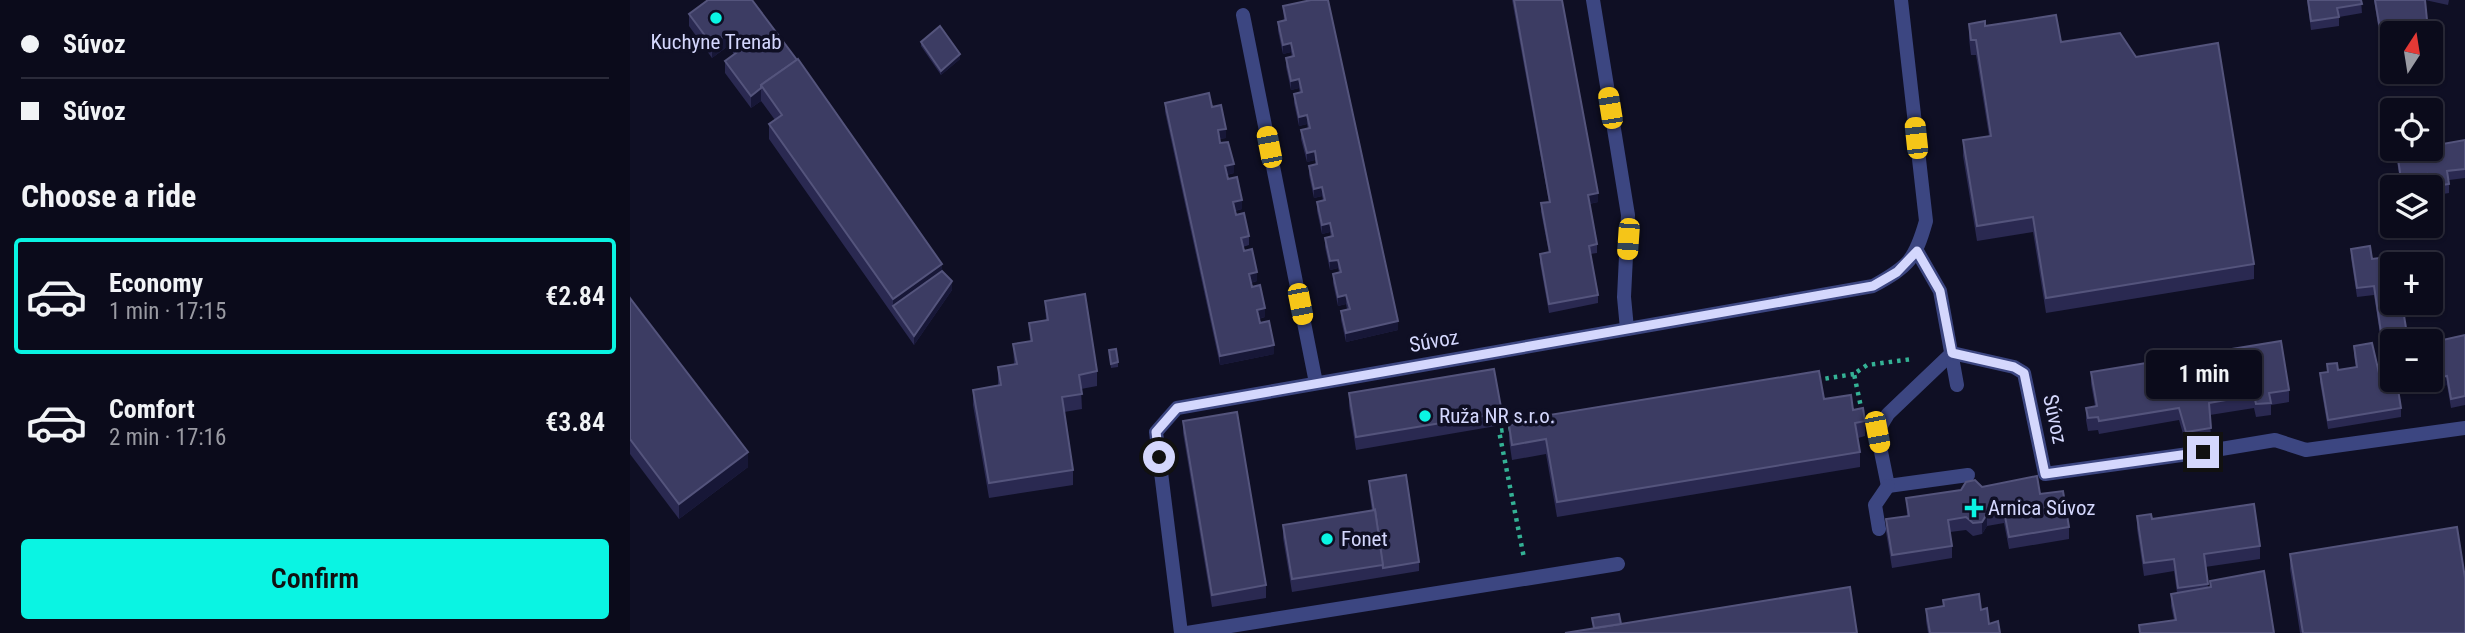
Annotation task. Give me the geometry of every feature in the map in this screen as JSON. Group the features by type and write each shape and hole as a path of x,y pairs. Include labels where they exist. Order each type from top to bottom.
{"street":[{"path":"1593,0 1628,215 1624,297 1627,329"},
{"path":"1901,0 1926,220 1917,251 1940,291 1957,386"},
{"path":"1243,15 1316,383"},
{"name":"Súvoz","path":"1181,633 1156,432 1177,408 1873,286 1897,272 1917,251"},
{"path":"1879,529 1875,505 1888,486 1877,432 1888,414 1952,353"},
{"name":"Súvoz","path":"1952,353 2014,367 2024,373 2045,474 2203,452"},
{"path":"2221,449 2274,440 2306,450 2465,428"},
{"path":"1888,486 1968,475"},
{"path":"1188,633 1618,565"}],"path":[{"path":"1814,380 1854,374 1867,365 1952,353"},
{"path":"1854,374 1860,409 1877,432"},
{"path":"1513,429 1499,431 1527,578"}],"building":[{"path":"708,0 752,0 797,60 761,85 751,96 725,61 740,50 728,33 712,45 689,14"},
{"path":"1311,0 1328,0 1398,321 1346,333 1341,311 1350,309 1346,295 1338,297 1333,274 1341,272 1338,260 1330,261 1325,238 1333,236 1330,223 1322,225 1317,202 1325,200 1322,187 1314,189 1309,166 1317,164 1315,151 1307,153 1301,130 1310,128 1307,115 1299,117 1294,94 1302,92 1299,79 1291,81 1286,58 1294,56 1291,43 1283,45 1278,22 1286,20 1283,6"},
{"path":"1514,0 1562,0 1598,193 1588,195 1597,244 1589,246 1598,295 1549,304 1540,254 1550,252 1541,203 1550,202"},
{"path":"2308,0 2361,0 2362,4 2337,8 2339,17 2311,21"},
{"path":"2375,0 2425,0 2427,20 2380,21 2380,29"},
{"path":"2056,15 2061,42 2120,33 2136,57 2218,43 2254,264 2046,298 2033,217 1977,226 1963,140 1991,136 1976,40 1971,40 1969,24 1985,21 1985,26"},
{"path":"940,26 960,54 941,71 921,42"},
{"path":"798,59 942,264 893,299 769,124 782,115 761,85"},
{"path":"1209,93 1212,107 1221,105 1226,129 1218,130 1220,143 1228,142 1234,164 1225,166 1228,179 1237,177 1242,200 1233,202 1236,215 1244,213 1249,236 1241,238 1244,251 1252,249 1257,272 1249,274 1252,287 1260,285 1265,308 1257,310 1260,323 1269,321 1274,345 1220,356 1165,103"},
{"path":"2465,140 2465,169 2447,171 2449,184 2443,185 2443,175 2400,175 2398,161 2443,161 2443,144"},
{"path":"2370,246 2372,259 2380,258 2380,315 2404,315 2406,328 2381,329 2374,286 2357,288 2351,249"},
{"path":"942,271 952,281 914,336 893,306"},
{"path":"1085,294 1097,371 1079,375 1082,394 1062,397 1073,470 989,483 973,390 1001,385 998,367 1017,364 1013,344 1032,341 1029,323 1048,320 1045,301"},
{"path":"630,298 748,452 679,504 630,439"},
{"path":"2465,335 2465,396 2451,399 2447,376 2443,377 2443,340"},
{"path":"2281,341 2289,390 2269,393 2271,403 2256,404 2254,395 2209,403 2211,428 2186,432 2179,408 2099,421 2098,417 2088,418 2086,408 2097,406 2091,372"},
{"path":"2372,343 2380,377 2380,392 2398,392 2401,408 2328,420 2320,373 2328,372 2327,364 2337,363 2338,370 2357,367 2354,346"},
{"path":"1116,349 1118,362 1111,364 1109,350"},
{"name":"Ruža NR s.r.o.","path":"1494,369 1502,413 1356,437 1349,393"},
{"path":"1819,371 1824,399 1851,395 1853,410 1863,408 1865,421 1855,423 1860,452 1557,502 1546,439 1512,445 1509,425 1543,419 1543,416"},
{"path":"1237,412 1266,585 1212,595 1183,421"},
{"path":"1406,475 1419,562 1383,568 1369,481"},
{"path":"2037,476 2040,494 2063,491 2069,527 2009,537 2004,511 1987,514 1982,522 1973,523 1966,517 1948,520 1952,546 1892,555 1886,519 1909,516 1906,498 1961,490 1966,482 1975,480 1982,487"},
{"path":"2254,504 2260,546 2204,554 2208,584 2178,588 2174,559 2144,563 2137,516 2151,514 2152,519"},
{"path":"1375,510 1383,565 1292,579 1283,525"},
{"path":"2457,527 2465,578 2465,633 2303,633 2290,554"},
{"path":"2264,571 2274,633 2140,633 2139,625 2176,620 2171,594 2211,587 2210,581"},
{"path":"1850,587 1857,633 1565,633"},
{"path":"1979,594 1981,610 1987,608 1989,624 1998,621 2000,633 1930,633 1926,609 1944,606 1943,600"},
{"path":"1619,614 1621,624 1594,628 1592,618"}],"place":[{"name":"Kuchyne Trenab","path":"716,18"},
{"name":"Ruža NR s.r.o.","path":"1425,416"},
{"name":"Arnica Súvoz","path":"1974,508"},
{"name":"Fonet","path":"1327,539"}],"route":[{"path":"1159,457 1156,432 1177,408 1873,286 1897,272 1917,251 1940,291 1952,353 2014,367 2024,373 2045,474 2203,452"}]}
